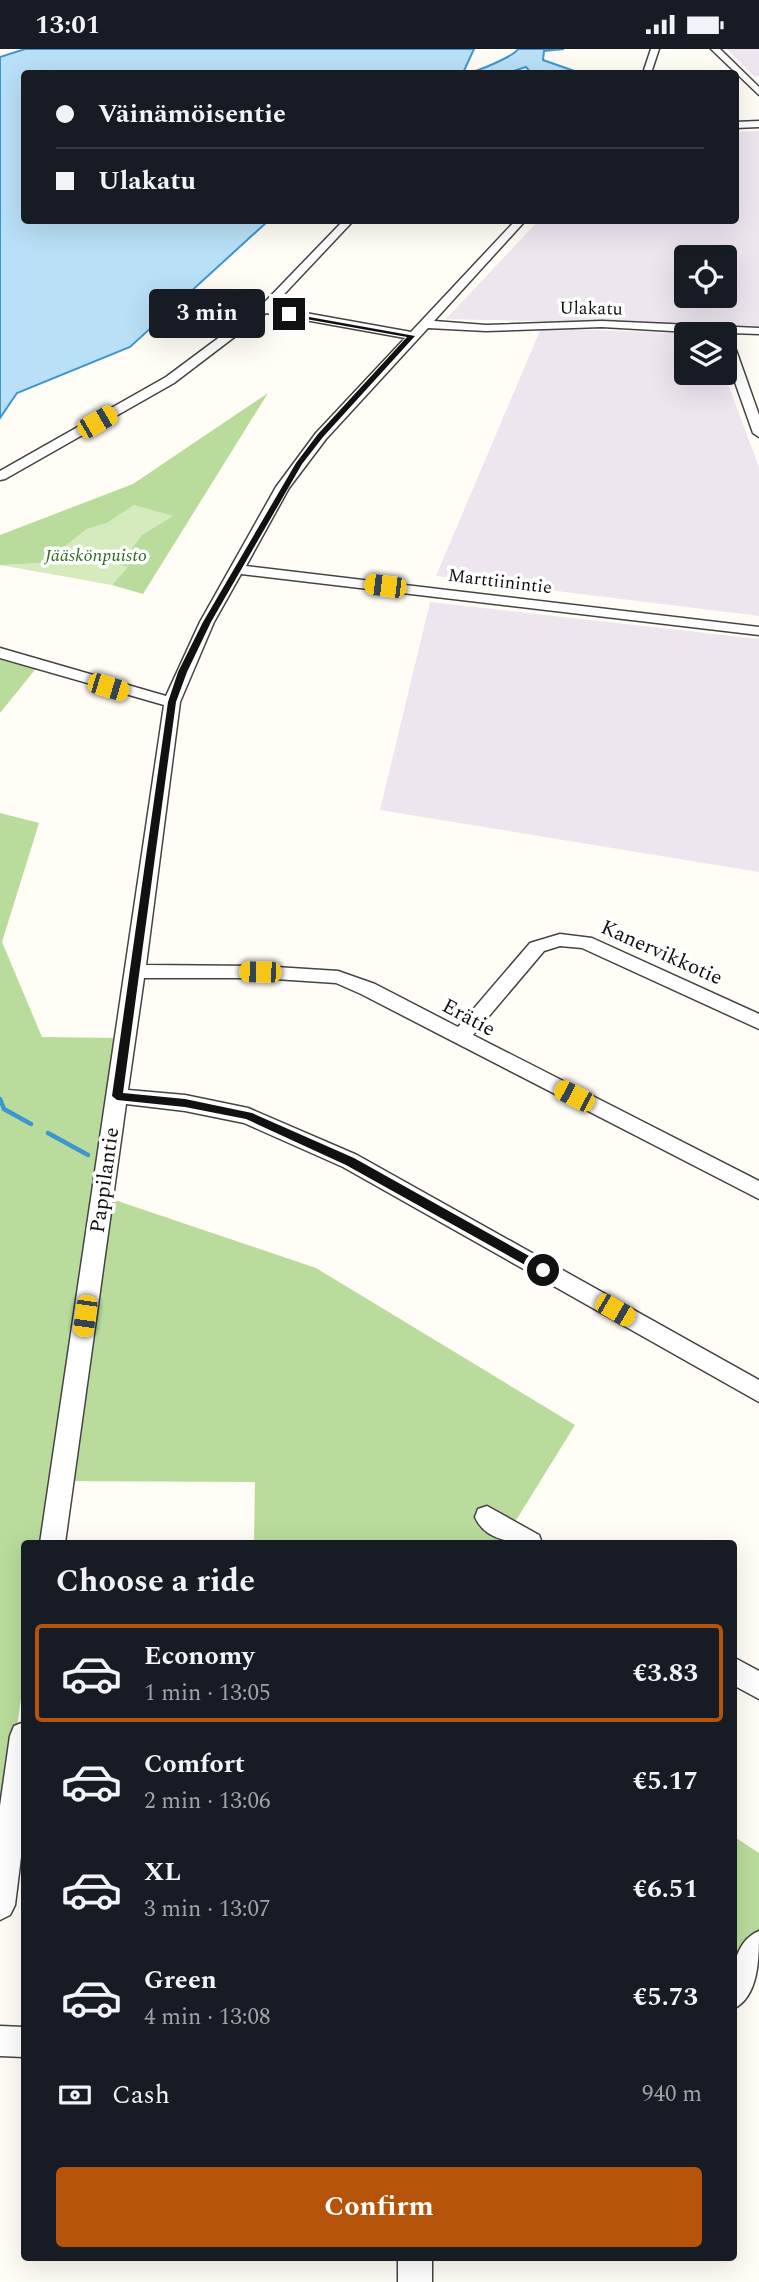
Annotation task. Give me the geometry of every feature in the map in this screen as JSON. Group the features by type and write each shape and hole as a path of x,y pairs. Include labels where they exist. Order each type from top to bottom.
{"street":[{"path":"648,70 655,49"},
{"path":"715,49 736,70"},
{"path":"739,72 759,92"},
{"path":"739,125 759,124"},
{"path":"0,476 170,380 264,309 345,224"},
{"name":"Pappilantie","path":"52,1540 172,702 197,640 299,463 412,336 517,224"},
{"path":"264,309 412,336"},
{"name":"Ulakatu","path":"423,324 486,328 602,324 674,328"},
{"name":"Ulakatu","path":"737,330 759,331"},
{"path":"737,370 759,433"},
{"name":"Marttiinintie","path":"237,569 759,631"},
{"path":"0,653 145,697 172,702"},
{"name":"Kanervikkotie","path":"459,1038 537,947 560,940 585,942 759,1022"},
{"name":"Erätie","path":"135,971 260,972 338,977 368,989 759,1191"},
{"path":"117,1096 185,1103 248,1116 350,1161 759,1392"},
{"path":"487,1517 525,1540"},
{"path":"737,1672 759,1686"},
{"path":"0,1905 21,1756"},
{"path":"737,1987 759,1946"},
{"path":"0,2041 21,2042"},
{"path":"415,2261 415,2282"}],"shaded area":[{"path":"727,49 759,49 759,76 755,77"},
{"path":"759,131 759,326 737,326 737,322 674,324 446,319 535,224 739,224 739,132"},
{"path":"541,328 674,333 674,385 728,385 759,467 759,616 436,576"},
{"path":"430,602 759,639 759,872 380,810"}],"green space":[{"path":"268,393 143,594 112,585 128,567 120,565 142,535 173,516 134,505 107,523 87,529 43,563 0,565 0,535 133,484"},
{"name":"Jääskönpuisto","path":"134,505 174,516 121,565 129,567 112,585 0,565 43,563 87,529 107,523"},
{"path":"0,659 38,666 0,713"},
{"path":"0,813 39,823 2,942 42,1037 118,1038 94,1193 316,1268 575,1425 504,1540 254,1540 255,1482 53,1481 43,1540 21,1540 21,1698 0,1848"},
{"path":"737,1839 759,1853 759,1946 737,1987"}],"water":[{"path":"25,49 474,49 464,70 21,70 21,224 265,224 130,347 17,393 0,418 0,57"},
{"path":"518,49 564,49 544,51 543,60 571,70 528,70 526,67 516,70 479,70 510,56"}],"waterway":[{"path":"0,1099 4,1109 31,1124"},
{"path":"48,1133 88,1155"}],"route":[{"path":"289,314 412,336 299,463 207,622 183,672 172,702 117,1096 185,1103 248,1116 350,1161 543,1270"}]}
